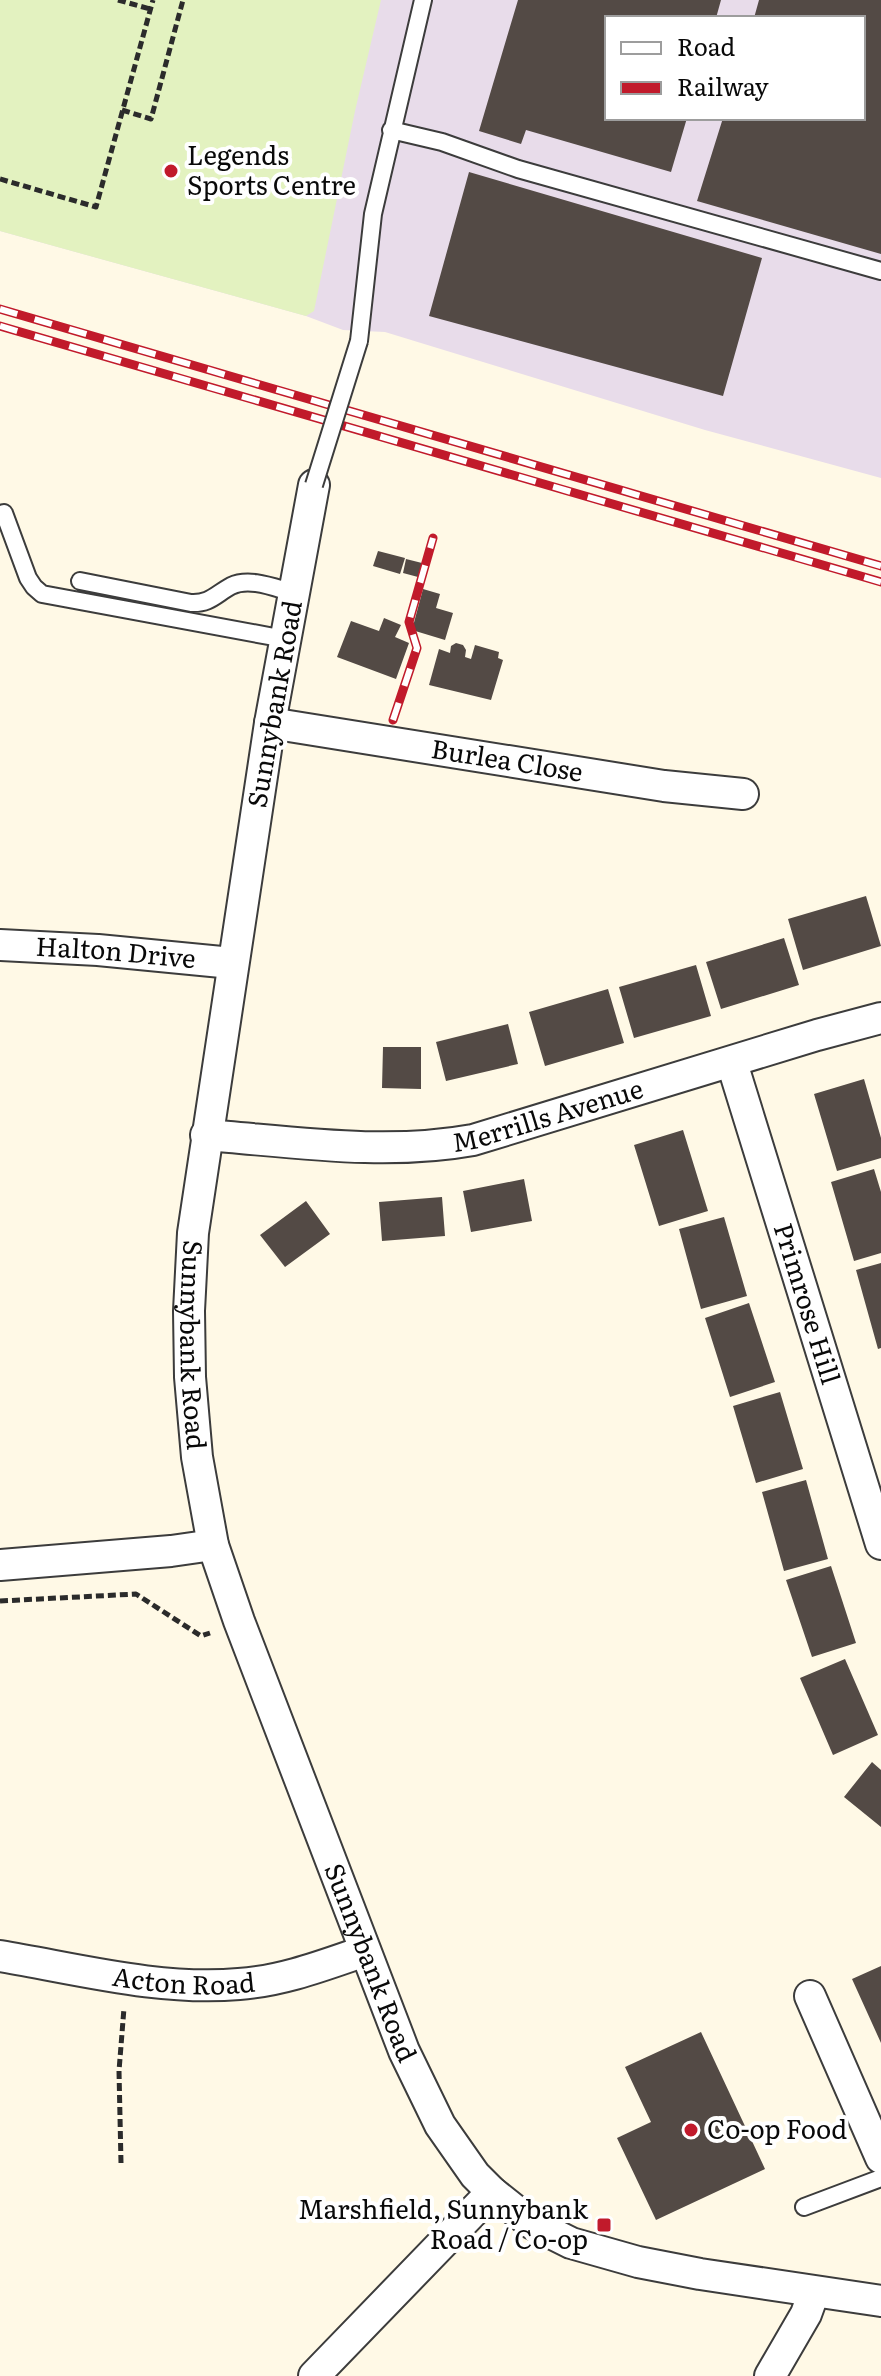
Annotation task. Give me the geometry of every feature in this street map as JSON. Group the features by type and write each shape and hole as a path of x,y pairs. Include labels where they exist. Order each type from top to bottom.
{"street":[{"name":"Sunnybank Road","path":"314,485 270,723 193,1233 189,1344 197,1457 213,1545 239,1621 404,2051 440,2125 475,2175 531,2223 571,2243 638,2262 814,2292 877,2296"},
{"name":"Burlea Close","path":"270,723 676,788 743,794"},
{"name":"Halton Drive","path":"0,945 98,950 232,963"},
{"name":"Merrills Avenue","path":"206,1135 387,1149 440,1146 473,1140 881,1018"},
{"name":"Primrose Hill","path":"732,1063 881,1544"},
{"path":"0,1565 213,1545"},
{"name":"Acton Road","path":"0,1956 127,1977 199,1985 239,1984 300,1972 365,1951"},
{"path":"810,1996 881,2158"},
{"path":"314,2376 492,2192"},
{"path":"770,2376 806,2314 814,2292"}],"lane":[{"name":"Sunnybank Road","path":"314,485 359,341 373,214 423,0"},
{"path":"391,130 442,142 518,169 881,271"},
{"path":"4,513 28,578 42,594 285,639"},
{"path":"80,581 203,604 233,585 246,582 294,593"},
{"path":"804,2207 881,2178"}],"path":[{"path":"118,0 150,9"},
{"path":"0,179 96,207 153,0"},
{"path":"122,110 151,119 183,0"},
{"path":"0,1601 136,1594 201,1636 239,1621"},
{"path":"121,2163 119,2071 127,1977"}],"shaded area":[{"path":"0,0 881,0 881,478 705,430 385,332 343,330 306,316 0,231"}],"green space":[{"name":"Legends Sports Centre","path":"0,0 381,0 314,311 306,316 0,231"}],"building":[{"path":"518,0 721,0 717,16 605,16 605,120 686,120 671,172 526,130 521,144 479,131"},
{"path":"759,0 881,0 881,254 697,201 722,120 865,120 865,16 755,16"},
{"path":"469,172 762,258 723,396 429,316"},
{"path":"378,551 405,558 400,574 373,566"},
{"path":"406,559 422,563 418,577 403,573"},
{"path":"423,589 440,594 436,608 453,613 445,640 412,630"},
{"path":"384,618 401,625 395,637 409,643 396,679 337,657 351,621 379,631"},
{"path":"456,643 463,645 465,657 471,659 475,645 499,652 498,658 503,660 491,700 429,685 439,649 450,653 451,646"},
{"path":"866,896 881,946 803,970 788,919"},
{"path":"784,938 799,985 721,1009 706,962"},
{"path":"696,965 711,1016 634,1038 619,987"},
{"path":"608,989 624,1043 545,1066 529,1012"},
{"path":"508,1024 518,1064 446,1081 436,1042"},
{"path":"383,1047 421,1047 421,1089 382,1088"},
{"path":"864,1079 881,1138 881,1158 837,1171 814,1094"},
{"path":"683,1130 708,1211 659,1226 634,1145"},
{"path":"874,1169 881,1192 881,1253 854,1261 831,1182"},
{"path":"524,1179 532,1221 471,1232 463,1191"},
{"path":"442,1197 445,1236 382,1241 379,1202"},
{"path":"306,1201 330,1234 285,1267 260,1235"},
{"path":"724,1217 747,1296 701,1309 679,1229"},
{"path":"881,1263 881,1348 878,1349 856,1270"},
{"path":"749,1303 775,1382 730,1397 705,1318"},
{"path":"780,1392 803,1469 756,1483 733,1406"},
{"path":"806,1480 828,1559 784,1571 762,1492"},
{"path":"831,1566 856,1643 812,1657 786,1580"},
{"path":"845,1659 878,1735 833,1755 800,1678"},
{"path":"872,1762 881,1770 881,1827 844,1797"},
{"path":"881,1966 881,2043 852,1979"},
{"name":"Co-op Food","path":"701,2032 765,2169 656,2220 617,2138 651,2122 625,2067"}],"railway":[{"path":"0,309 881,566"},
{"path":"0,326 881,582"},
{"path":"393,720 417,648 409,622 433,538"}],"place":[{"name":"Legends Sports Centre","path":"171,171"},
{"name":"Co-op Food","path":"691,2130"},
{"name":"Marshfield, Sunnybank Road / Co-op","path":"604,2225"}]}
